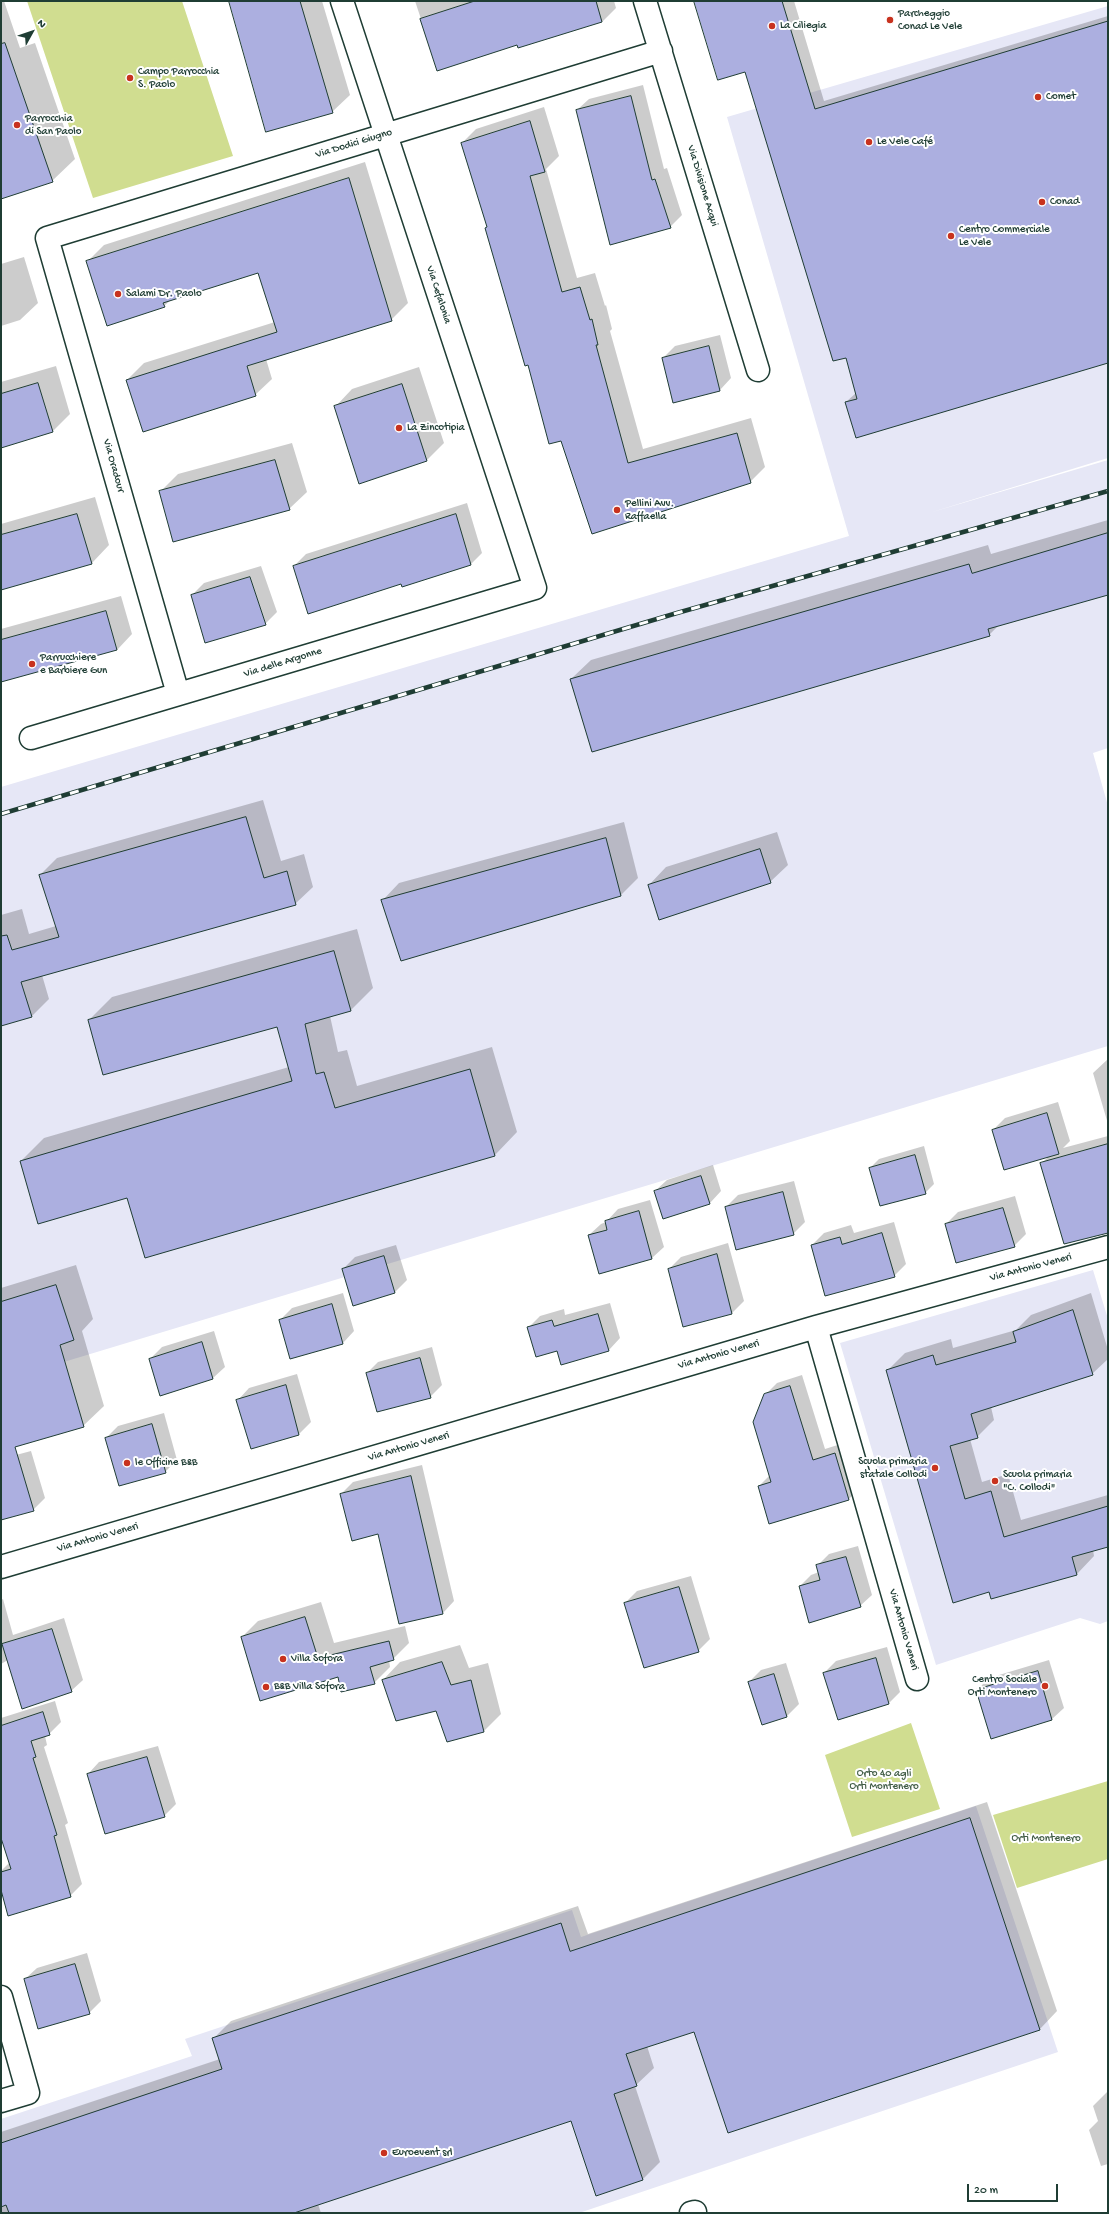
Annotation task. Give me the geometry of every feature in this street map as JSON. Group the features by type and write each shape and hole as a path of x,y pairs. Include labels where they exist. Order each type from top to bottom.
{"street":[{"name":"Via Cefalonia","path":"342,1 534,588"},
{"name":"Via Divisione Acqui","path":"645,1 758,370"},
{"name":"Via Dodici Giugno","path":"47,238 661,51"},
{"name":"Via Oradour","path":"47,238 178,694"},
{"name":"Via delle Argonne","path":"31,738 534,588"},
{"name":"Via Antonio Veneri","path":"1,1567 816,1327 1108,1247"},
{"name":"Via Antonio Veneri","path":"816,1327 917,1679"},
{"path":"1,1997 28,2093 1,2101"}],"shaded area":[{"path":"1108,6 1108,458 929,513 1108,460 1108,748 1093,753 1108,806 1108,1046 1,1381 1,787 849,536 727,117"},
{"name":"Scuola primaria \"C. Collodi\"","path":"1093,1270 1108,1319 1108,1621 1100,1624 1080,1618 936,1665 840,1343"},
{"path":"976,1806 1058,2052 579,2213 1,2213 1,2119 192,2056 185,2039 572,1910 581,1937"}],"green space":[{"name":"Campo Parrocchia S. Paolo","path":"27,1 182,1 233,156 93,198"},
{"name":"Orto 40 agli Orti Montenero","path":"911,1723 940,1809 852,1837 825,1755"},
{"name":"Orti Montenero","path":"1108,1781 1108,1859 1017,1888 993,1815"}],"building":[{"path":"229,1 300,1 333,113 266,132"},
{"path":"475,1 596,1 602,22 518,48 517,45 437,71 420,19"},
{"name":"Centro Commerciale Le Vele","path":"694,1 782,1 815,109 1108,21 1108,363 856,438 845,402 857,399 846,358 833,361 745,72 718,80"},
{"name":"Parrocchia di San Paolo","path":"5,43 53,182 1,199 1,44"},
{"path":"631,96 652,180 655,179 671,228 610,245 576,110"},
{"path":"530,121 545,172 530,176 562,292 580,287 590,320 592,319 598,345 596,345 628,463 737,433 751,483 592,534 561,441 549,444 528,365 525,366 485,228 487,227 461,143"},
{"path":"349,178 392,321 247,366 256,396 143,432 126,380 277,332 258,273 163,303 165,307 107,326 86,261"},
{"path":"709,346 720,391 673,403 662,358"},
{"path":"38,383 53,432 1,448 1,394"},
{"path":"402,384 427,461 359,484 334,406"},
{"path":"275,460 290,510 173,542 159,491"},
{"path":"77,514 92,564 1,590 1,535"},
{"path":"456,514 471,565 402,587 401,584 308,614 293,566"},
{"path":"1108,533 1108,595 988,629 990,636 592,752 570,679 969,564 972,573"},
{"path":"250,577 266,625 205,643 191,595"},
{"path":"106,611 117,650 1,682 1,640"},
{"path":"246,817 264,878 287,871 296,905 21,982 32,1017 1,1026 1,936 7,935 12,950 59,937 39,875"},
{"path":"606,838 621,896 401,961 381,900"},
{"path":"760,849 771,883 659,920 648,885"},
{"path":"334,951 351,1011 305,1024 316,1074 324,1072 335,1108 470,1069 495,1156 145,1258 127,1198 38,1224 20,1161 292,1081 277,1027 103,1075 88,1020"},
{"path":"1047,1113 1059,1154 1004,1170 992,1130"},
{"path":"1108,1144 1108,1233 1064,1244 1040,1163"},
{"path":"915,1155 926,1194 880,1206 869,1168"},
{"path":"701,1176 710,1204 663,1219 654,1191"},
{"path":"783,1192 794,1235 736,1250 725,1207"},
{"path":"1003,1208 1015,1247 956,1263 945,1224"},
{"path":"639,1211 652,1259 599,1274 588,1235 607,1230 605,1221"},
{"path":"882,1233 895,1277 825,1296 811,1245 840,1237 842,1244"},
{"path":"717,1254 732,1314 683,1327 668,1269"},
{"path":"384,1256 395,1293 353,1306 342,1269"},
{"path":"56,1285 74,1340 60,1345 84,1427 15,1447 34,1511 1,1520 1,1302"},
{"path":"332,1304 343,1344 290,1359 279,1320"},
{"name":"Scuola primaria statale Collodi","path":"1073,1310 1093,1375 971,1414 978,1438 950,1446 965,1499 991,1491 1004,1537 1108,1506 1108,1547 1072,1557 1077,1575 991,1599 989,1592 953,1603 886,1370 933,1355 936,1365 1016,1342 1013,1332"},
{"path":"598,1314 609,1351 561,1365 557,1351 536,1357 527,1327 552,1320 554,1326"},
{"path":"202,1342 213,1379 160,1396 149,1359"},
{"path":"420,1358 431,1398 377,1412 366,1373"},
{"path":"286,1385 299,1435 251,1449 236,1400"},
{"path":"790,1386 813,1460 835,1453 849,1500 769,1524 758,1486 771,1482 753,1422 764,1394"},
{"path":"152,1424 166,1473 119,1486 105,1438"},
{"path":"411,1476 443,1614 399,1624 378,1534 352,1541 340,1494"},
{"path":"846,1557 861,1607 809,1623 799,1586 820,1580 816,1565"},
{"path":"679,1587 699,1652 644,1668 624,1603"},
{"name":"Villa Sofora","path":"305,1617 318,1658 389,1641 394,1660 370,1667 375,1684 341,1692 338,1677 260,1701 241,1637"},
{"path":"52,1629 72,1692 22,1709 2,1644"},
{"path":"876,1658 889,1704 838,1720 823,1673"},
{"path":"442,1662 451,1685 471,1680 484,1732 447,1742 436,1711 396,1721 382,1680"},
{"path":"1038,1671 1052,1720 991,1739 976,1690"},
{"path":"774,1674 787,1717 762,1725 748,1682"},
{"path":"43,1712 50,1735 31,1741 36,1757 33,1758 57,1835 54,1836 71,1897 8,1916 1,1890 1,1872 11,1869 1,1838 1,1726"},
{"path":"147,1757 165,1817 105,1834 87,1774"},
{"path":"970,1818 1040,2030 728,2133 694,2032 626,2054 637,2086 614,2094 643,2180 596,2196 571,2121 294,2213 9,2213 6,2205 1,2207 1,2143 222,2069 212,2038 561,1923 570,1951"},
{"path":"75,1964 90,2014 38,2029 24,1979"}],"railway":[{"path":"1,814 677,613 1108,491"}],"place":[{"name":"Parcheggio Conad Le Vele","path":"890,20"},
{"name":"La Ciliegia","path":"772,26"},
{"name":"Campo Parrocchia S. Paolo","path":"130,78"},
{"name":"Comet","path":"1038,97"},
{"name":"Parrocchia di San Paolo","path":"17,125"},
{"name":"Le Vele Café","path":"869,142"},
{"name":"Conad","path":"1042,202"},
{"name":"Centro Commerciale Le Vele","path":"951,236"},
{"name":"Salami Dr. Paolo","path":"118,294"},
{"name":"La Zincotipia","path":"399,428"},
{"name":"Pellini Avv. Raffaella","path":"617,510"},
{"name":"Parrucchiere e Barbiere Gun","path":"32,664"},
{"name":"le Officine B&B","path":"127,1463"},
{"name":"Scuola primaria statale Collodi","path":"935,1468"},
{"name":"Scuola primaria \"C. Collodi\"","path":"995,1481"},
{"name":"Villa Sofora","path":"283,1659"},
{"name":"Centro Sociale Orti Montenero","path":"1045,1686"},
{"name":"B&B Villa Sofora","path":"266,1687"},
{"name":"Euroevent srl","path":"384,2153"}]}
